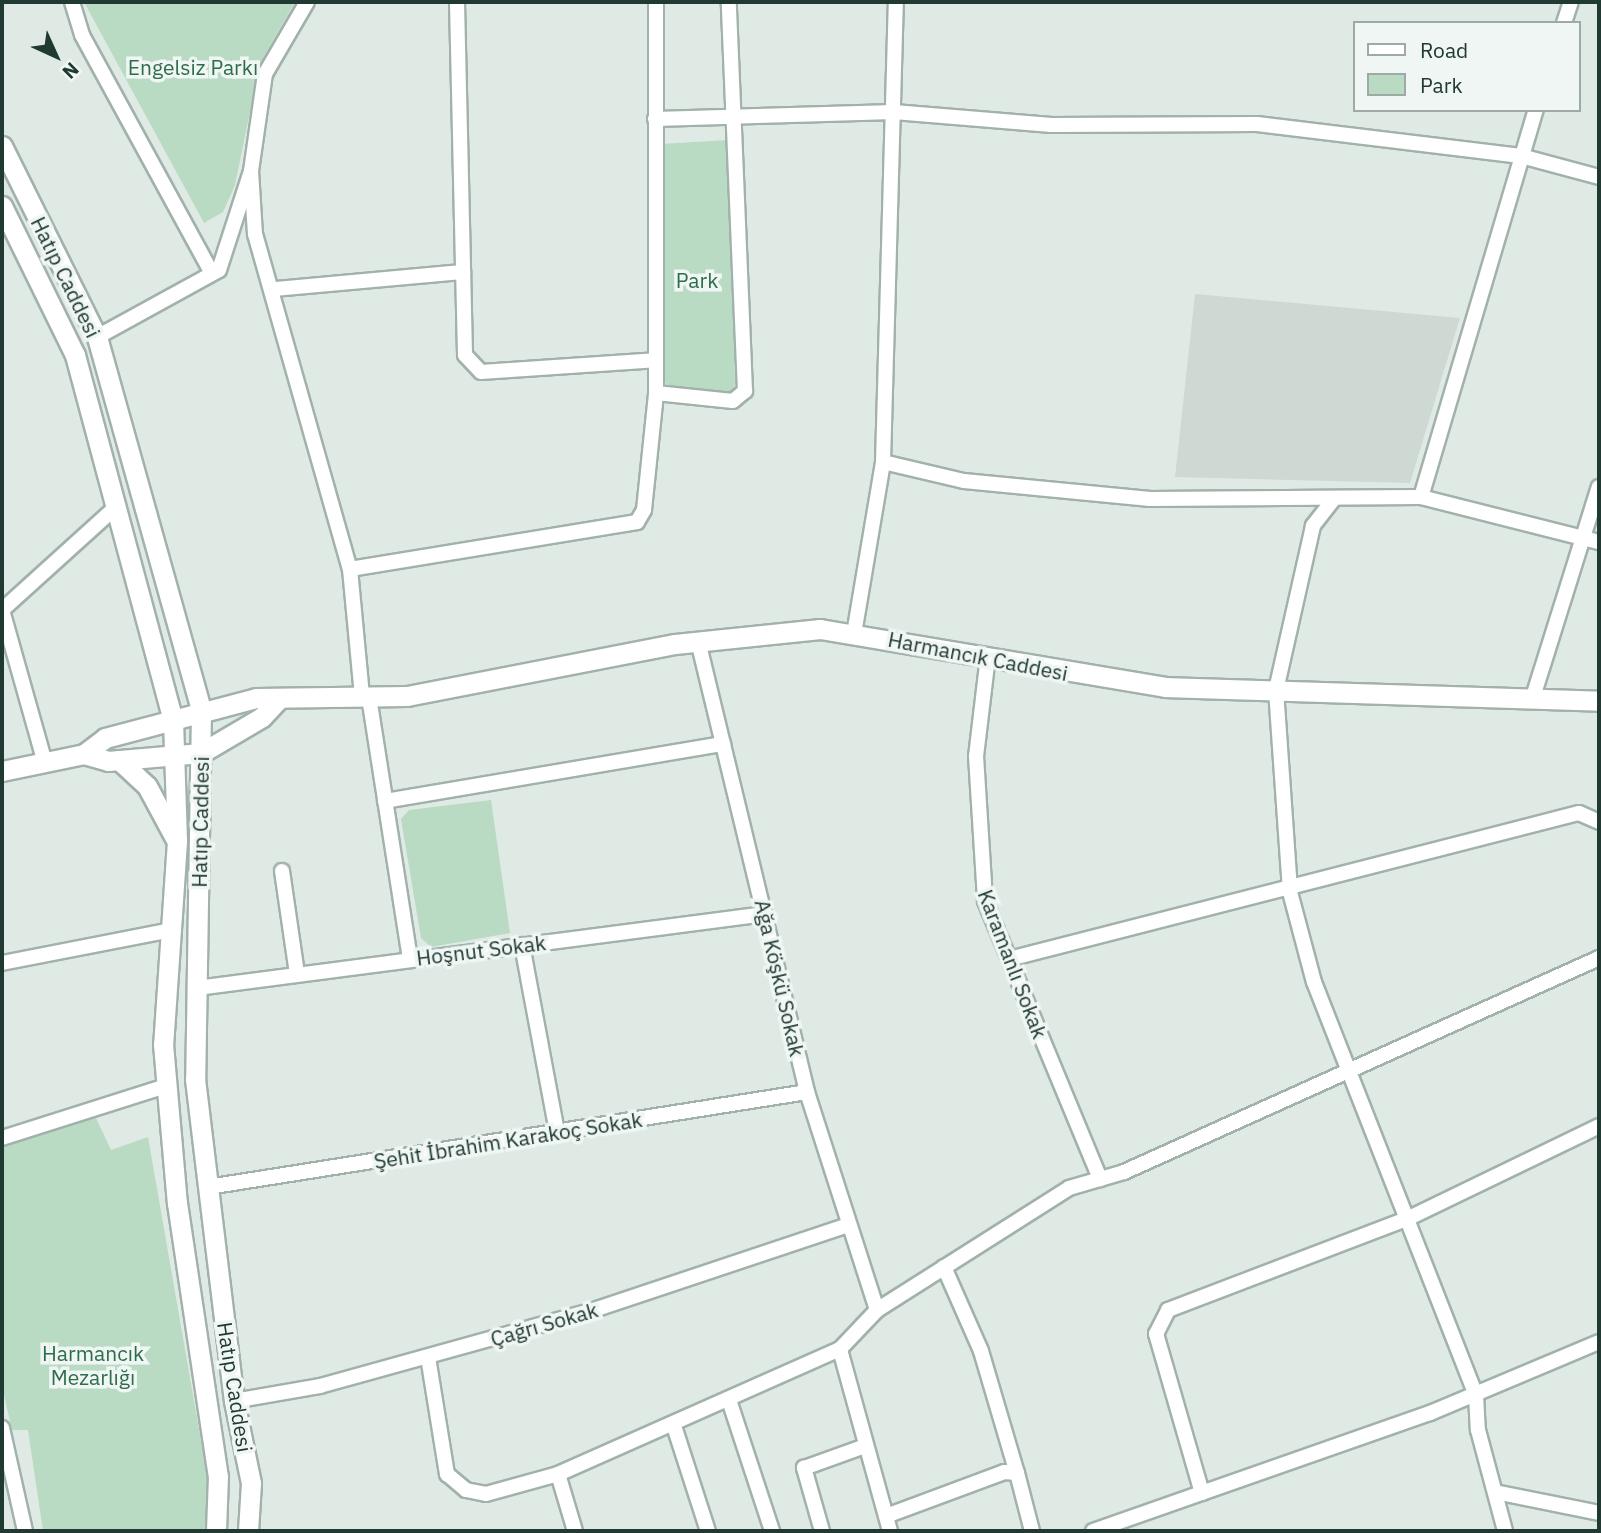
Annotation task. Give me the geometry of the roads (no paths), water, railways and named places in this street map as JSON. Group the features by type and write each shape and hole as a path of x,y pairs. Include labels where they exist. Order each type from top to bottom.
{"main road":[{"name":"Hatıp Caddesi","path":"2,146 97,337 201,710 195,1079 234,1401 251,1483 248,1531"},
{"name":"Hatıp Caddesi","path":"2,206 75,355 173,720 179,757 177,841 163,1044 166,1086 218,1476 216,1531"},
{"name":"Harmancık Caddesi","path":"83,754 105,738 201,710 256,698 278,700 407,696 698,641 820,629 1165,687 1599,701"},
{"path":"2,771 83,754 119,760 179,757 201,753 262,717 278,700"},
{"path":"119,760 156,799 177,841"}],"street":[{"path":"72,2 82,35 212,274"},
{"path":"97,337 219,270 251,171 265,74 307,2"},
{"path":"457,2 465,355 481,372 654,360"},
{"path":"350,569 637,522 644,510 656,393 656,2"},
{"path":"656,393 733,401 745,390 729,2"},
{"path":"855,634 883,462 896,2"},
{"path":"1565,21 1570,2"},
{"path":"655,119 894,112 1051,125 1257,124 1521,156 1599,177"},
{"path":"1421,497 1535,112"},
{"path":"251,171 255,234 275,289 350,569 365,697 386,801 410,959"},
{"path":"275,289 463,272"},
{"path":"883,462 964,481 1150,499 1333,500 1421,497 1599,542"},
{"path":"1533,697 1599,487"},
{"path":"1333,500 1313,527 1276,690 1290,892 1314,982 1409,1218 1476,1395 1505,1531"},
{"path":"45,763 2,610 116,507"},
{"name":"Ağa Köşkü Sokak","path":"698,641 807,1092 877,1310"},
{"name":"Karamanlı Sokak","path":"988,656 976,756 978,861 985,901 1100,1179"},
{"path":"386,801 723,744"},
{"path":"1009,959 1290,892 1580,813 1599,822"},
{"path":"282,871 297,974"},
{"name":"Hoşnut Sokak","path":"197,988 765,914"},
{"path":"2,963 171,930"},
{"path":"522,945 557,1132"},
{"path":"428,1357 447,1474 466,1490 486,1494 558,1474 730,1403 840,1349 877,1310 1069,1188 1100,1179 1347,1067 1599,958"},
{"path":"2,1138 166,1086"},
{"name":"Şehit İbrahim Karakoç Sokak","path":"208,1188 807,1092"},
{"path":"1202,1493 1156,1334 1168,1310 1409,1218 1599,1126"},
{"name":"Çağrı Sokak","path":"234,1401 428,1357 700,1279 848,1224"},
{"path":"944,1267 981,1351 1031,1531"},
{"path":"1093,1531 1476,1395 1599,1342"},
{"path":"840,1349 890,1531"},
{"path":"730,1403 772,1531"},
{"path":"674,1426 708,1531"},
{"path":"2,1428 25,1531"},
{"path":"822,1531 804,1468 865,1446"},
{"path":"886,1516 1004,1472 1017,1474"},
{"path":"558,1474 575,1531"},
{"path":"1495,1492 1599,1513"}],"park label":[{"name":"Engelsiz Parkı","path":"193,67"},
{"name":"Park","path":"697,280"},
{"name":"Harmancık Mezarlığı","path":"93,1365"}]}
